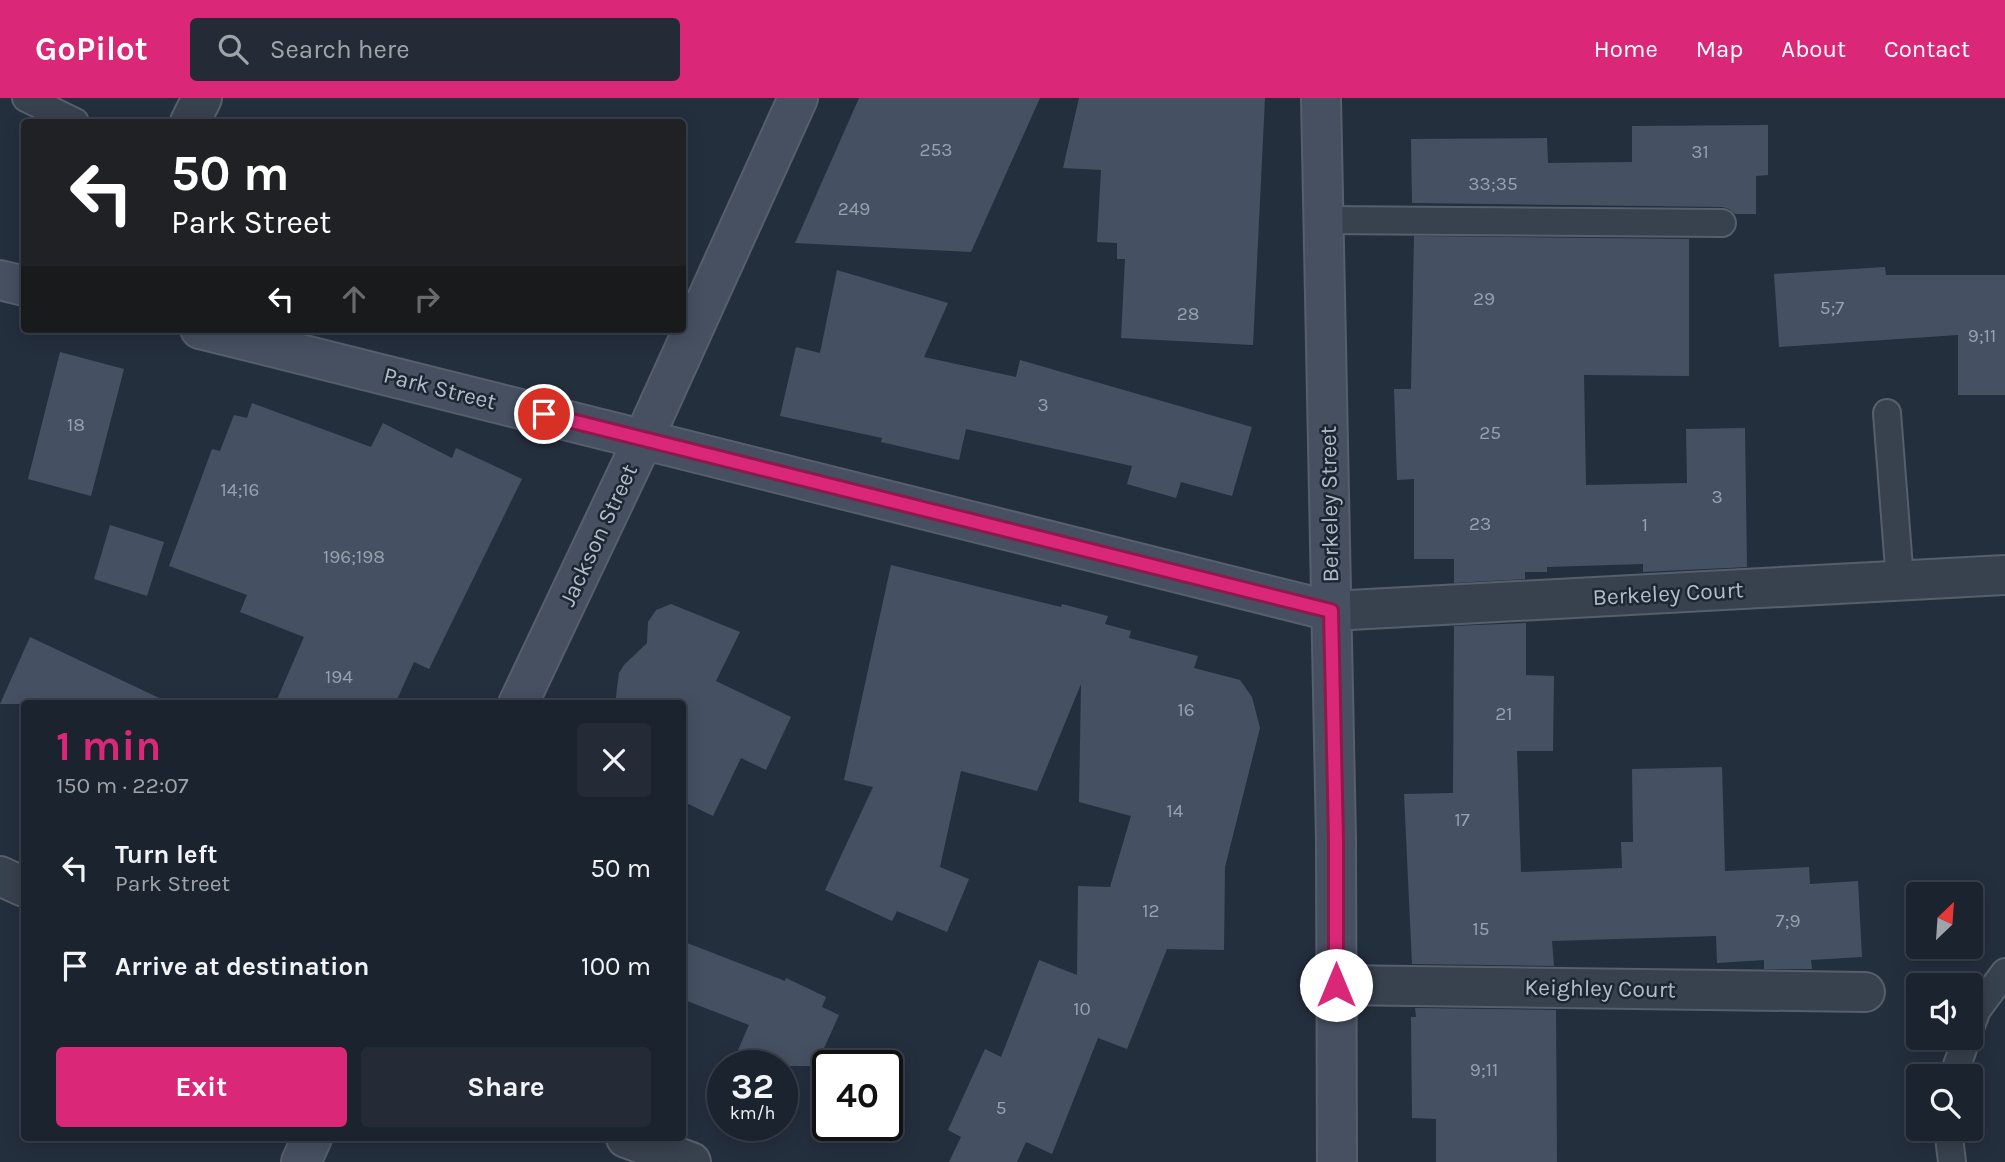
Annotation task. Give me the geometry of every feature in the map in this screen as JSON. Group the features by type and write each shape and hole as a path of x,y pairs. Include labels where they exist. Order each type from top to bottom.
{"street":[{"path":"192,119 202,98"},
{"name":"Jackson Street","path":"520,700 644,439 798,98"},
{"name":"Berkeley Street","path":"1321,98 1336,840 1337,1162"},
{"path":"0,280 21,285"},
{"name":"Park Street","path":"216,333 1331,611"},
{"name":"Berkeley Court","path":"1331,611 2005,575"},
{"path":"0,876 21,886"},
{"name":"Keighley Court","path":"1336,985 1865,992"},
{"path":"301,1162 311,1141"},
{"path":"634,1141 691,1162"}],"lane":[{"path":"26,98 69,119"},
{"path":"1324,220 1722,223"},
{"path":"1887,413 1900,581"},
{"path":"1983,1002 2005,972"},
{"path":"1949,1141 1952,1162"}],"building":[{"path":"859,98 1040,98 971,252 795,243"},
{"path":"1079,98 1265,98 1253,345 1121,338 1125,259 1117,259 1117,243 1097,242 1101,170 1063,168"},
{"path":"1768,125 1768,175 1756,176 1756,214 1735,214 1722,207 1412,203 1411,139 1547,138 1548,163 1632,162 1632,126"},
{"path":"1414,236 1689,239 1689,376 1584,375 1586,485 1687,483 1686,429 1745,428 1747,567 1643,572 1643,564 1547,567 1547,572 1525,572 1525,579 1454,583 1454,559 1414,559 1414,479 1397,480 1394,389 1411,389"},
{"path":"1885,267 1886,275 2005,275 2005,395 1958,395 1958,335 1779,347 1774,274"},
{"path":"837,270 948,303 924,357 1016,377 1020,360 1252,427 1232,496 1181,482 1176,498 1127,484 1132,466 966,429 959,460 881,442 882,438 780,416 796,347 820,353"},
{"path":"60,352 124,369 91,496 28,479"},
{"path":"252,403 371,447 383,423 452,458 456,448 522,479 429,669 414,662 397,700 277,700 304,637 240,612 247,595 169,566 212,449 220,451 234,415 247,418"},
{"path":"110,525 164,542 147,596 94,579"},
{"path":"891,565 1108,616 1105,624 1131,631 1129,638 1198,656 1194,668 1240,680 1252,697 1260,728 1225,867 1224,950 1167,949 1127,1049 1098,1038 1052,1154 1026,1142 1017,1162 949,1162 961,1137 948,1130 985,1049 1001,1057 1039,960 1077,975 1078,886 1110,887 1131,816 1079,802 1081,684 1037,791 961,771 940,867 969,879 947,932 897,911 892,921 825,890 873,787 844,780"},
{"path":"671,604 740,632 716,681 791,717 766,770 741,758 713,816 686,803 686,700 616,700 619,673 647,643 648,622 656,610"},
{"path":"1526,623 1526,675 1554,676 1553,751 1517,751 1521,872 1622,868 1621,842 1633,842 1632,769 1722,767 1725,871 1809,867 1810,884 1858,881 1862,957 1811,960 1812,969 1764,969 1764,960 1717,963 1716,936 1552,941 1554,966 1412,964 1404,794 1453,793 1454,626"},
{"path":"30,637 164,700 21,700 21,704 0,704"},
{"path":"686,943 785,981 786,978 826,997 822,1007 839,1015 823,1050 812,1050 812,1066 798,1066 798,1050 738,1050 749,1025 686,1001"},
{"path":"1415,1008 1556,1010 1557,1162 1436,1162 1436,1119 1412,1118 1411,1017 1416,1017"}],"route":[{"path":"544,414 1331,611 1336,985"}]}
